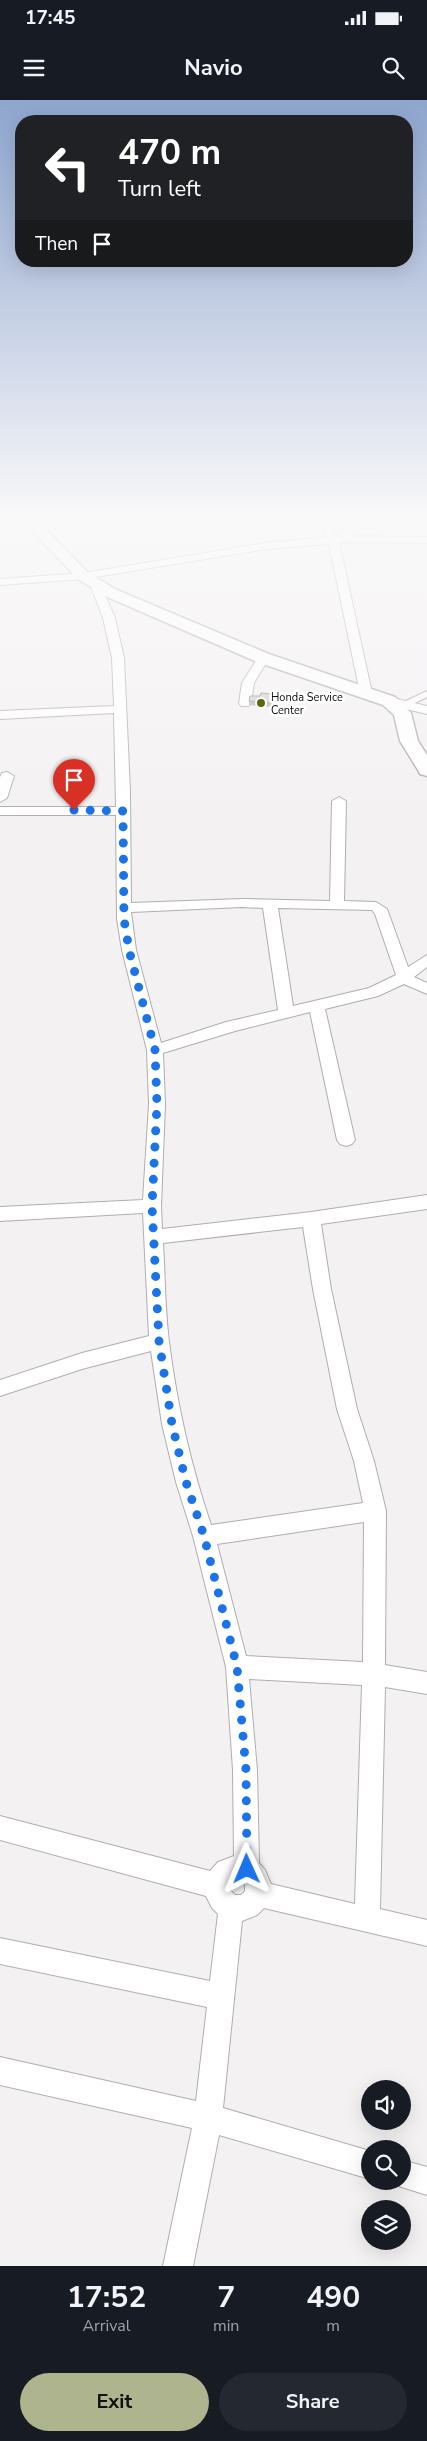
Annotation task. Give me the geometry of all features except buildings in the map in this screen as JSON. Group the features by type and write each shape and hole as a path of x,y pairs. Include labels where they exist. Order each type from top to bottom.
{"street":[{"path":"0,1828 224,1897 238,1909 247,1907 257,1894 256,1880 247,1869 246,1770 237,1667 204,1536 186,1482 172,1424 159,1341 152,1206 157,1104 155,1050 129,950 124,908 118,658 110,621"},
{"path":"181,621 263,658 396,703 427,710"},
{"path":"352,621 366,693"},
{"path":"245,703 248,683 263,658"},
{"path":"396,703 402,713 409,741 427,770"},
{"path":"0,715 119,709"},
{"path":"0,798 7,776"},
{"path":"336,904 339,801"},
{"path":"0,811 43,809 123,811"},
{"path":"124,908 270,903 371,905 380,907 404,978 427,989"},
{"path":"270,903 286,1012"},
{"path":"155,1050 232,1026 374,992 404,978 427,960"},
{"path":"316,1005 346,1140"},
{"path":"154,1237 311,1219 402,1204 427,1202"},
{"path":"0,1214 152,1206"},
{"path":"311,1219 322,1289 347,1409 364,1461 375,1511 374,1674 367,1919"},
{"path":"0,1388 82,1361 159,1341"},
{"path":"204,1536 375,1511"},
{"path":"237,1667 374,1674 427,1683"},
{"path":"178,2266 208,2118 221,1997 223,1874 234,1867 247,1869"},
{"path":"257,1894 427,1933"},
{"path":"0,1952 221,1997"},
{"path":"0,2071 208,2118 361,2162"},
{"path":"411,2177 427,2181"}],"lane":[{"path":"396,703 427,694"}],"place":[{"name":"Honda Service Center","path":"261,703"}],"route":[{"path":"74,810 123,811 124,919 129,950 148,1016 155,1050 157,1104 152,1206 159,1341 172,1424 186,1482 204,1536 237,1667 246,1770 247,1869"}]}
